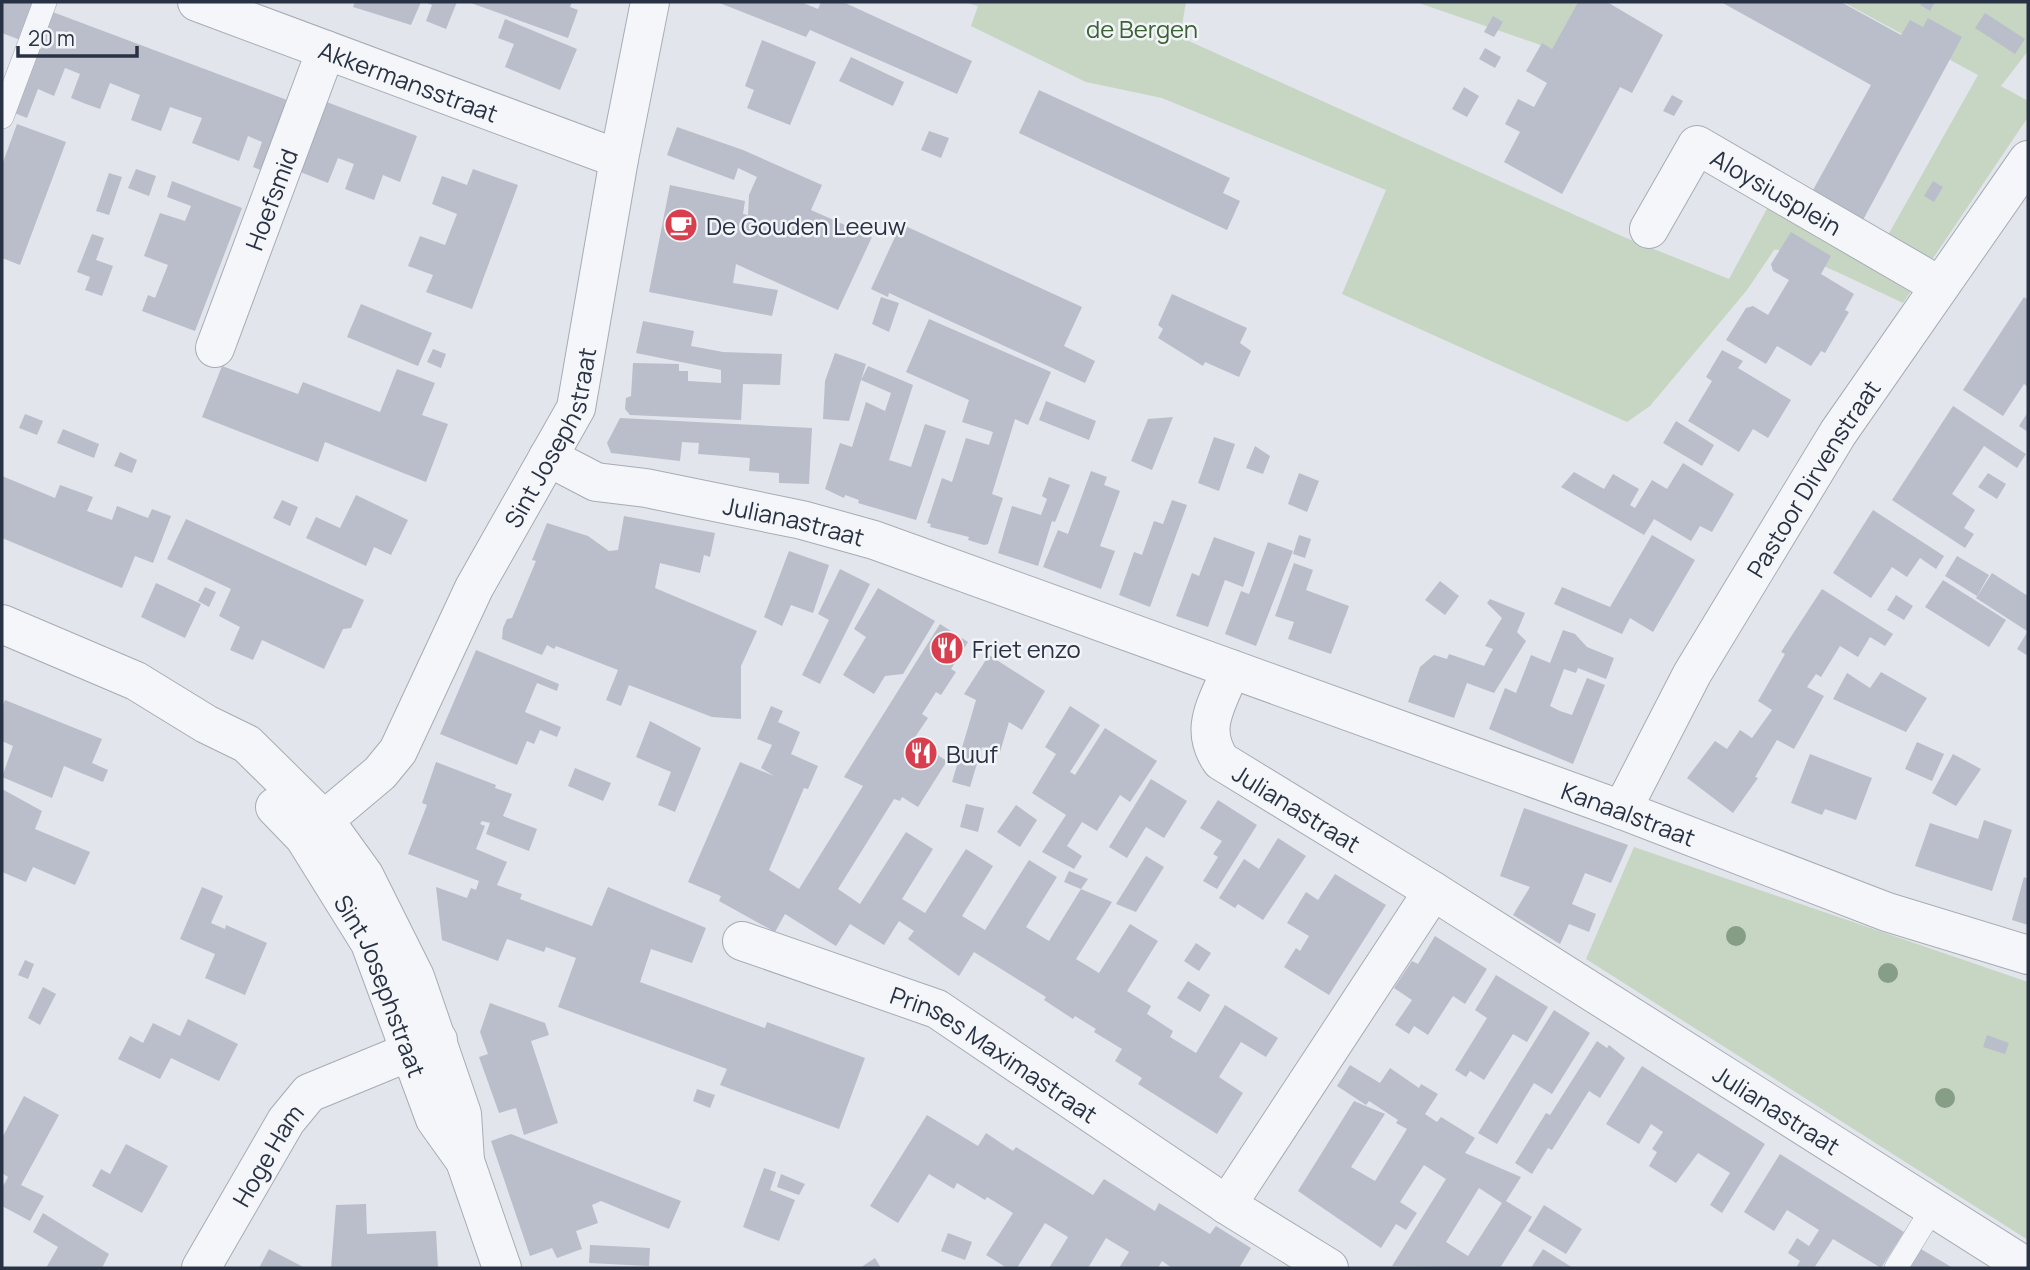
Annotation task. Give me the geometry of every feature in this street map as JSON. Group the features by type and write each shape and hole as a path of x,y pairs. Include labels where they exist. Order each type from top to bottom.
{"street":[{"name":"Akkermansstraat","path":"198,2 619,159"},
{"name":"Sint Josephstraat","path":"502,1268 465,1161 435,1119 424,1045 391,924 364,875 315,829 380,773 398,751 474,588 576,408 619,159 650,2"},
{"name":"Hoefsmid","path":"215,348 326,50"},
{"name":"Aloysiusplein","path":"1649,229 1697,145 1940,286"},
{"name":"Pastoor Dirvenstraat","path":"1622,810 1692,674 1817,467 2028,160"},
{"name":"Julianastraat","path":"548,457 596,482 646,488 802,520 874,540 1231,669 1209,729 1210,745 1221,761 1433,891 2028,1268"},
{"path":"2,624 136,681 206,723 236,767 315,829"},
{"name":"Kanaalstraat","path":"1231,669 1622,810 1887,912 2028,955"},
{"path":"1227,1205 1433,891"},
{"name":"Prinses Maximastraat","path":"741,941 937,1009 1227,1205 1329,1268"},
{"name":"Hoge Ham","path":"201,1268 286,1121 309,1093 424,1045"}],"lane":[{"path":"2,117 46,2"},
{"path":"1896,1268 1934,1206"}],"green space":[{"name":"de Bergen","path":"964,2 1186,2 1180,37 1626,238 1729,279 1776,192 1883,244 1978,75 1843,2 2028,2 2028,51 2001,86 2028,101 2028,117 1903,303 1816,263 1774,250 1747,290 1650,406 1627,422 1342,294 1386,190 1162,98 1086,82 971,26 978,6"},
{"path":"1416,2 1578,2 1552,49"},
{"path":"1634,847 2028,982 2028,1240 1586,959"}],"building":[{"path":"2,2 38,2 23,41 2,33"},
{"path":"355,2 421,2 411,25 353,7"},
{"path":"424,2 457,2 446,29 426,21 432,5"},
{"path":"468,2 572,2 570,7 578,10 568,38"},
{"path":"717,2 801,2 818,9 821,2 843,2 972,61 957,94 810,30 806,37"},
{"path":"1578,2 1607,2 1663,35 1632,93 1620,87 1562,194 1504,162 1520,132 1505,124 1518,99 1534,107 1547,83 1526,71 1542,43 1552,49"},
{"path":"1721,2 1841,2 1901,35 1910,20 1923,27 1928,18 1962,37 1863,220 1813,190 1871,85"},
{"path":"1922,2 1935,2 1930,11 1920,5"},
{"path":"50,11 295,103 269,173 253,167 262,142 248,136 239,161 192,143 202,118 170,107 161,131 131,120 140,95 110,83 100,109 86,104 71,98 80,74 65,68 54,96 38,89 27,118 12,112"},
{"path":"1985,13 2025,39 2015,54 1975,28"},
{"path":"1493,16 1503,22 1494,37 1484,32"},
{"path":"505,19 577,49 560,90 505,67 514,44 498,38"},
{"path":"762,40 816,62 790,125 747,108 754,90 745,86"},
{"path":"1485,48 1501,57 1495,68 1479,59"},
{"path":"851,57 904,82 893,106 839,81"},
{"path":"1464,87 1479,96 1467,117 1452,109"},
{"path":"1039,90 1230,178 1223,193 1240,201 1227,230 1019,133"},
{"path":"1672,95 1683,101 1674,116 1663,111"},
{"path":"324,101 417,136 400,182 383,175 374,200 345,189 354,164 338,158 328,183 298,171"},
{"path":"17,124 66,142 20,265 2,258 2,165"},
{"path":"677,127 743,150 822,185 811,210 872,237 838,310 736,264 733,283 778,290 772,316 649,292 670,185 745,201 743,214 748,215 749,195 757,177 738,168 734,180 667,155"},
{"path":"929,131 949,138 941,158 921,150"},
{"path":"136,169 156,176 149,196 128,188"},
{"path":"473,169 518,185 472,309 426,292 433,275 408,266 420,236 445,245 457,214 432,204 442,176 467,185"},
{"path":"109,173 122,177 109,215 96,211"},
{"path":"172,181 242,208 195,331 142,311 148,295 155,298 168,265 144,256 160,213 185,221 191,206 167,197"},
{"path":"1933,181 1943,187 1934,202 1924,196"},
{"path":"901,224 1082,307 1064,346 1095,361 1085,383 889,293 888,297 871,289"},
{"path":"1791,232 1831,256 1821,274 1854,294 1845,310 1849,312 1825,353 1821,351 1811,366 1777,346 1766,364 1726,340 1746,308 1753,306 1768,315 1789,280 1773,271 1771,264"},
{"path":"92,234 104,238 96,260 113,266 102,296 85,290 90,277 77,272"},
{"path":"1172,294 1247,328 1240,343 1251,351 1239,377 1205,362 1203,366 1158,338 1163,329 1158,325"},
{"path":"881,297 899,303 889,332 872,324"},
{"path":"2024,297 2028,300 2028,387 2024,384 2003,416 1963,390"},
{"path":"361,304 432,333 418,366 347,337"},
{"path":"929,319 1051,372 1028,425 1015,419 992,494 1003,498 988,544 930,527 931,524 927,523 942,478 952,482 966,438 989,445 993,432 962,422 969,400 906,372"},
{"path":"643,321 694,331 691,346 723,352 782,354 780,385 743,384 741,420 630,415 625,409 626,398 631,396 633,363 679,364 679,371 688,371 688,381 721,383 721,370 636,353"},
{"path":"433,349 446,354 441,368 427,362"},
{"path":"1722,350 1743,361 1738,368 1791,400 1768,438 1753,429 1739,452 1688,421 1712,381 1706,377"},
{"path":"835,353 866,364 849,421 823,419 825,381"},
{"path":"222,366 298,394 303,382 380,412 397,369 435,383 422,415 448,424 426,482 325,442 318,462 202,417"},
{"path":"868,366 913,385 889,460 911,467 925,424 946,431 916,520 858,503 859,500 845,495 844,498 825,489 840,443 852,447 866,402 885,411 891,393 861,380"},
{"path":"1046,401 1096,421 1089,440 1039,420"},
{"path":"1953,406 2026,454 2017,468 1984,446 1952,494 1975,510 1964,528 1974,534 1965,548 1892,500"},
{"path":"2028,412 2028,432 2019,426"},
{"path":"25,414 43,421 37,435 19,428"},
{"path":"1173,417 1152,470 1131,461 1148,419"},
{"path":"620,418 812,428 809,484 779,483 779,473 749,471 750,458 698,454 699,443 682,442 680,461 611,453 607,443"},
{"path":"1676,421 1714,445 1702,466 1663,443"},
{"path":"63,429 99,444 94,458 57,443"},
{"path":"1214,437 1235,444 1219,491 1198,483"},
{"path":"1255,446 1270,456 1263,474 1246,468"},
{"path":"120,452 137,460 132,473 114,466"},
{"path":"1683,463 1734,494 1712,532 1700,526 1691,541 1654,519 1644,535 1561,487 1574,472 1604,489 1613,474 1639,489 1630,505 1635,508 1652,480 1667,489"},
{"path":"1091,471 1107,477 1104,485 1120,491 1100,546 1115,551 1101,589 1043,567 1058,530 1068,534"},
{"path":"1299,473 1319,481 1307,512 1288,504"},
{"path":"1988,473 2006,484 1997,499 1978,487"},
{"path":"2,476 55,498 60,485 93,497 87,511 112,520 117,506 148,518 152,509 171,516 153,563 135,556 122,588 2,538"},
{"path":"1049,477 1070,485 1055,522 1052,521 1038,566 998,553 1012,506 1041,515 1047,499 1042,496"},
{"path":"356,495 408,520 391,555 374,547 366,566 306,538 316,517 340,528"},
{"path":"282,500 298,507 290,526 273,518"},
{"path":"1172,500 1187,505 1150,607 1119,595 1134,552 1142,555 1154,521 1163,524"},
{"path":"1873,510 1944,556 1936,569 1920,558 1907,577 1892,567 1871,598 1833,573"},
{"path":"624,516 715,533 710,557 704,555 700,573 660,563 655,588 757,631 741,666 741,719 712,717 629,685 621,706 606,700 618,670 556,646 554,649 547,645 542,655 502,639 503,628 507,619 512,618 536,561 532,560 547,523 588,536 609,551 618,550"},
{"path":"186,519 364,600 351,628 343,629 324,669 262,640 253,660 230,650 240,627 219,616 231,589 167,559"},
{"path":"1299,535 1311,539 1305,558 1293,554"},
{"path":"1652,535 1695,560 1653,632 1630,618 1622,634 1554,604 1562,587 1610,607"},
{"path":"1214,537 1255,552 1243,587 1225,580 1208,627 1176,616 1192,573 1199,576"},
{"path":"1268,542 1293,551 1256,646 1225,634 1241,591 1249,594"},
{"path":"789,551 829,565 813,613 791,605 782,626 764,617"},
{"path":"1957,556 1989,575 1977,596 1945,576"},
{"path":"1294,563 1313,570 1306,590 1349,606 1331,654 1288,639 1294,622 1275,616"},
{"path":"840,569 870,584 820,684 802,675 829,620 818,614"},
{"path":"1992,573 2028,596 2027,631 1976,598"},
{"path":"1943,580 2006,620 1989,647 1925,607"},
{"path":"1440,581 1459,596 1445,615 1425,600"},
{"path":"156,583 201,604 185,638 141,617"},
{"path":"205,587 216,592 209,607 198,601"},
{"path":"878,588 935,621 903,674 885,676 874,694 843,675 866,637 854,629"},
{"path":"1822,589 1893,634 1885,646 1870,637 1858,657 1840,646 1821,677 1816,674 1807,687 1824,696 1794,749 1777,740 1755,777 1758,778 1733,813 1687,778 1715,741 1727,749 1740,730 1752,738 1772,710 1758,701 1785,654 1781,652"},
{"path":"1896,595 1913,606 1904,620 1887,610"},
{"path":"1490,599 1525,613 1517,632 1526,641 1494,693 1467,683 1454,718 1408,702 1420,667 1434,655 1447,659 1449,654 1484,666 1493,649 1485,646 1502,618 1487,603"},
{"path":"940,624 968,642 951,669 956,672 941,695 936,692 922,714 928,718 913,740 947,761 918,807 902,797 900,801 894,799 838,889 860,904 906,832 933,849 902,899 925,913 966,849 993,866 962,916 985,930 1029,860 1057,877 1026,927 1049,941 1081,889 1112,902 1076,959 1099,973 1130,924 1158,941 1127,991 1151,1006 1147,1014 1173,1031 1170,1037 1196,1053 1225,1005 1278,1038 1266,1057 1241,1042 1219,1077 1243,1093 1217,1134 1138,1084 1142,1078 1115,1061 1122,1049 1094,1032 1096,1029 1075,1016 1073,1019 1044,1000 1046,997 974,952 959,976 908,939 914,931 899,921 884,945 850,924 836,946 785,914 775,932 719,901 721,896 688,882 740,762 774,776 761,768 772,745 757,739 771,706 783,711 778,722 800,732 791,754 818,766 808,789 804,788 769,870 799,889 863,786 844,777"},
{"path":"1563,630 1575,634 1587,647 1614,658 1606,679 1578,668 1576,673 1564,669 1550,706 1560,711 1572,715 1587,678 1605,685 1573,764 1489,729 1505,688 1516,693 1531,655 1550,663"},
{"path":"2028,631 2028,656 2017,649"},
{"path":"476,650 559,684 557,691 537,683 525,712 561,727 557,737 540,730 534,744 527,741 517,765 440,734"},
{"path":"989,655 1045,691 1022,730 1009,722 1000,752 982,747 970,787 952,782 976,700 964,694"},
{"path":"1881,672 1927,698 1906,732 1833,699 1847,673 1870,688"},
{"path":"5,700 102,739 92,763 108,770 103,782 64,766 52,798 2,777 13,746 2,741 2,708"},
{"path":"1070,706 1100,725 1070,772 1075,775 1105,728 1157,761 1130,802 1120,795 1097,831 1082,822 1067,846 1082,856 1074,869 1042,852 1066,815 1032,793 1056,754 1045,747"},
{"path":"650,721 701,748 675,812 658,805 671,772 636,757"},
{"path":"1917,742 1944,754 1932,781 1905,769"},
{"path":"1810,754 1872,778 1856,820 1825,809 1822,815 1791,803"},
{"path":"1953,754 1981,769 1956,806 1932,793"},
{"path":"436,762 512,794 503,816 537,829 529,851 486,834 490,823 482,821 480,824 485,826 476,849 507,862 497,885 522,894 520,899 592,926 608,887 706,928 692,963 651,949 640,982 765,1028 767,1022 865,1058 839,1129 720,1085 727,1069 558,1007 576,958 546,947 544,952 507,939 498,961 442,940 436,887 467,898 471,888 476,890 479,881 408,854 427,805 422,803"},
{"path":"575,768 611,783 603,801 568,786"},
{"path":"1151,779 1187,801 1164,838 1146,827 1127,858 1109,847"},
{"path":"2,789 42,811 35,829 90,852 75,885 33,867 26,882 2,872"},
{"path":"1218,800 1257,825 1217,889 1203,881 1218,857 1213,854 1222,841 1200,828"},
{"path":"966,804 984,808 978,832 960,827"},
{"path":"1016,805 1037,820 1020,847 997,832"},
{"path":"1524,808 1628,845 1611,883 1585,873 1572,904 1596,914 1589,932 1569,924 1560,944 1513,915 1530,887 1500,876"},
{"path":"1984,820 2012,830 1992,891 1915,866 1930,823 1978,839"},
{"path":"1278,838 1306,856 1263,920 1238,904 1235,908 1219,898 1244,859 1259,869"},
{"path":"1146,856 1164,867 1136,912 1116,904"},
{"path":"1069,871 1088,879 1081,889 1064,882"},
{"path":"1335,874 1386,905 1329,995 1284,967 1296,948 1300,951 1309,936 1287,923 1306,892 1318,900"},
{"path":"2024,877 2028,879 2028,925 2012,920"},
{"path":"202,887 223,896 211,923 225,929 226,925 267,943 245,995 205,978 215,954 180,939"},
{"path":"1435,936 1487,969 1465,1004 1453,996 1428,1035 1414,1026 1409,1034 1395,1025 1412,1000 1394,988 1412,961 1418,964"},
{"path":"1196,943 1211,953 1199,971 1184,961"},
{"path":"25,960 34,964 28,979 18,975"},
{"path":"1496,975 1548,1007 1527,1042 1513,1034 1484,1080 1470,1071 1466,1077 1455,1070 1487,1018 1475,1010"},
{"path":"1188,981 1210,995 1200,1012 1177,998"},
{"path":"43,987 56,994 40,1025 28,1018"},
{"path":"490,1003 545,1023 549,1035 531,1041 558,1123 524,1135 516,1108 499,1113 479,1057 488,1054 480,1032"},
{"path":"1554,1010 1590,1033 1552,1094 1534,1083 1497,1144 1478,1133"},
{"path":"188,1019 238,1044 219,1081 171,1058 160,1079 118,1059 130,1036 143,1043 153,1023 180,1036"},
{"path":"1987,1035 2009,1043 2005,1054 1983,1047"},
{"path":"1597,1041 1607,1048 1609,1045 1625,1058 1600,1098 1589,1091 1552,1150 1548,1148 1532,1174 1515,1163 1546,1113 1550,1115"},
{"path":"1350,1065 1380,1083 1390,1068 1419,1088 1421,1084 1438,1094 1425,1114 1437,1122 1441,1117 1475,1138 1465,1153 1521,1177 1506,1201 1532,1217 1500,1268 1392,1266 1446,1179 1424,1165 1400,1202 1417,1213 1406,1230 1396,1224 1381,1248 1298,1191 1354,1101 1385,1114 1351,1167 1375,1181 1407,1129 1369,1101 1366,1105 1337,1086","holes":["1479,1188 1502,1203 1468,1256 1446,1242"]},
{"path":"1642,1066 1765,1144 1722,1213 1710,1205 1730,1173 1698,1153 1676,1183 1649,1166 1657,1152 1652,1149 1663,1132 1651,1124 1639,1144 1606,1124"},
{"path":"697,1089 715,1095 710,1108 693,1101"},
{"path":"24,1096 59,1115 21,1185 44,1196 30,1221 2,1206 2,1188 8,1177 2,1173 2,1138"},
{"path":"927,1115 978,1146 986,1133 1013,1151 1016,1147 1093,1195 1104,1179 1155,1211 1159,1203 1210,1234 1216,1226 1251,1248 1239,1268 1172,1268 1162,1261 1158,1268 1119,1268 1129,1252 1106,1238 1088,1268 1049,1268 1068,1237 1045,1223 1017,1268 1007,1268 986,1255 1013,1213 957,1183 954,1189 929,1174 898,1223 870,1206"},
{"path":"511,1134 681,1201 669,1229 601,1201 592,1205 598,1223 576,1231 582,1249 557,1258 552,1248 530,1256 491,1141"},
{"path":"126,1144 168,1166 142,1213 92,1186 101,1169 110,1174"},
{"path":"1780,1154 1904,1232 1881,1268 1833,1239 1814,1268 1796,1268 1800,1261 1788,1253 1797,1238 1809,1246 1819,1230 1787,1210 1774,1231 1744,1212"},
{"path":"764,1168 776,1172 770,1190 795,1200 779,1241 743,1227"},
{"path":"781,1174 805,1184 799,1195 777,1187"},
{"path":"366,1204 367,1234 436,1231 438,1268 331,1268 336,1205"},
{"path":"1544,1205 1582,1229 1566,1254 1528,1231"},
{"path":"43,1213 109,1254 102,1268 46,1268 58,1247 33,1232"},
{"path":"948,1233 972,1242 965,1260 941,1251"},
{"path":"590,1245 650,1248 649,1266 589,1263"},
{"path":"269,1249 305,1268 259,1268"},
{"path":"1543,1249 1573,1268 1531,1268"},
{"path":"1921,1249 1953,1268 1909,1268"},
{"path":"875,1258 881,1268 860,1268"}],"place":[{"name":"De Gouden Leeuw","path":"681,225"},
{"name":"Friet enzo","path":"947,648"},
{"name":"Buuf","path":"921,753"}]}
